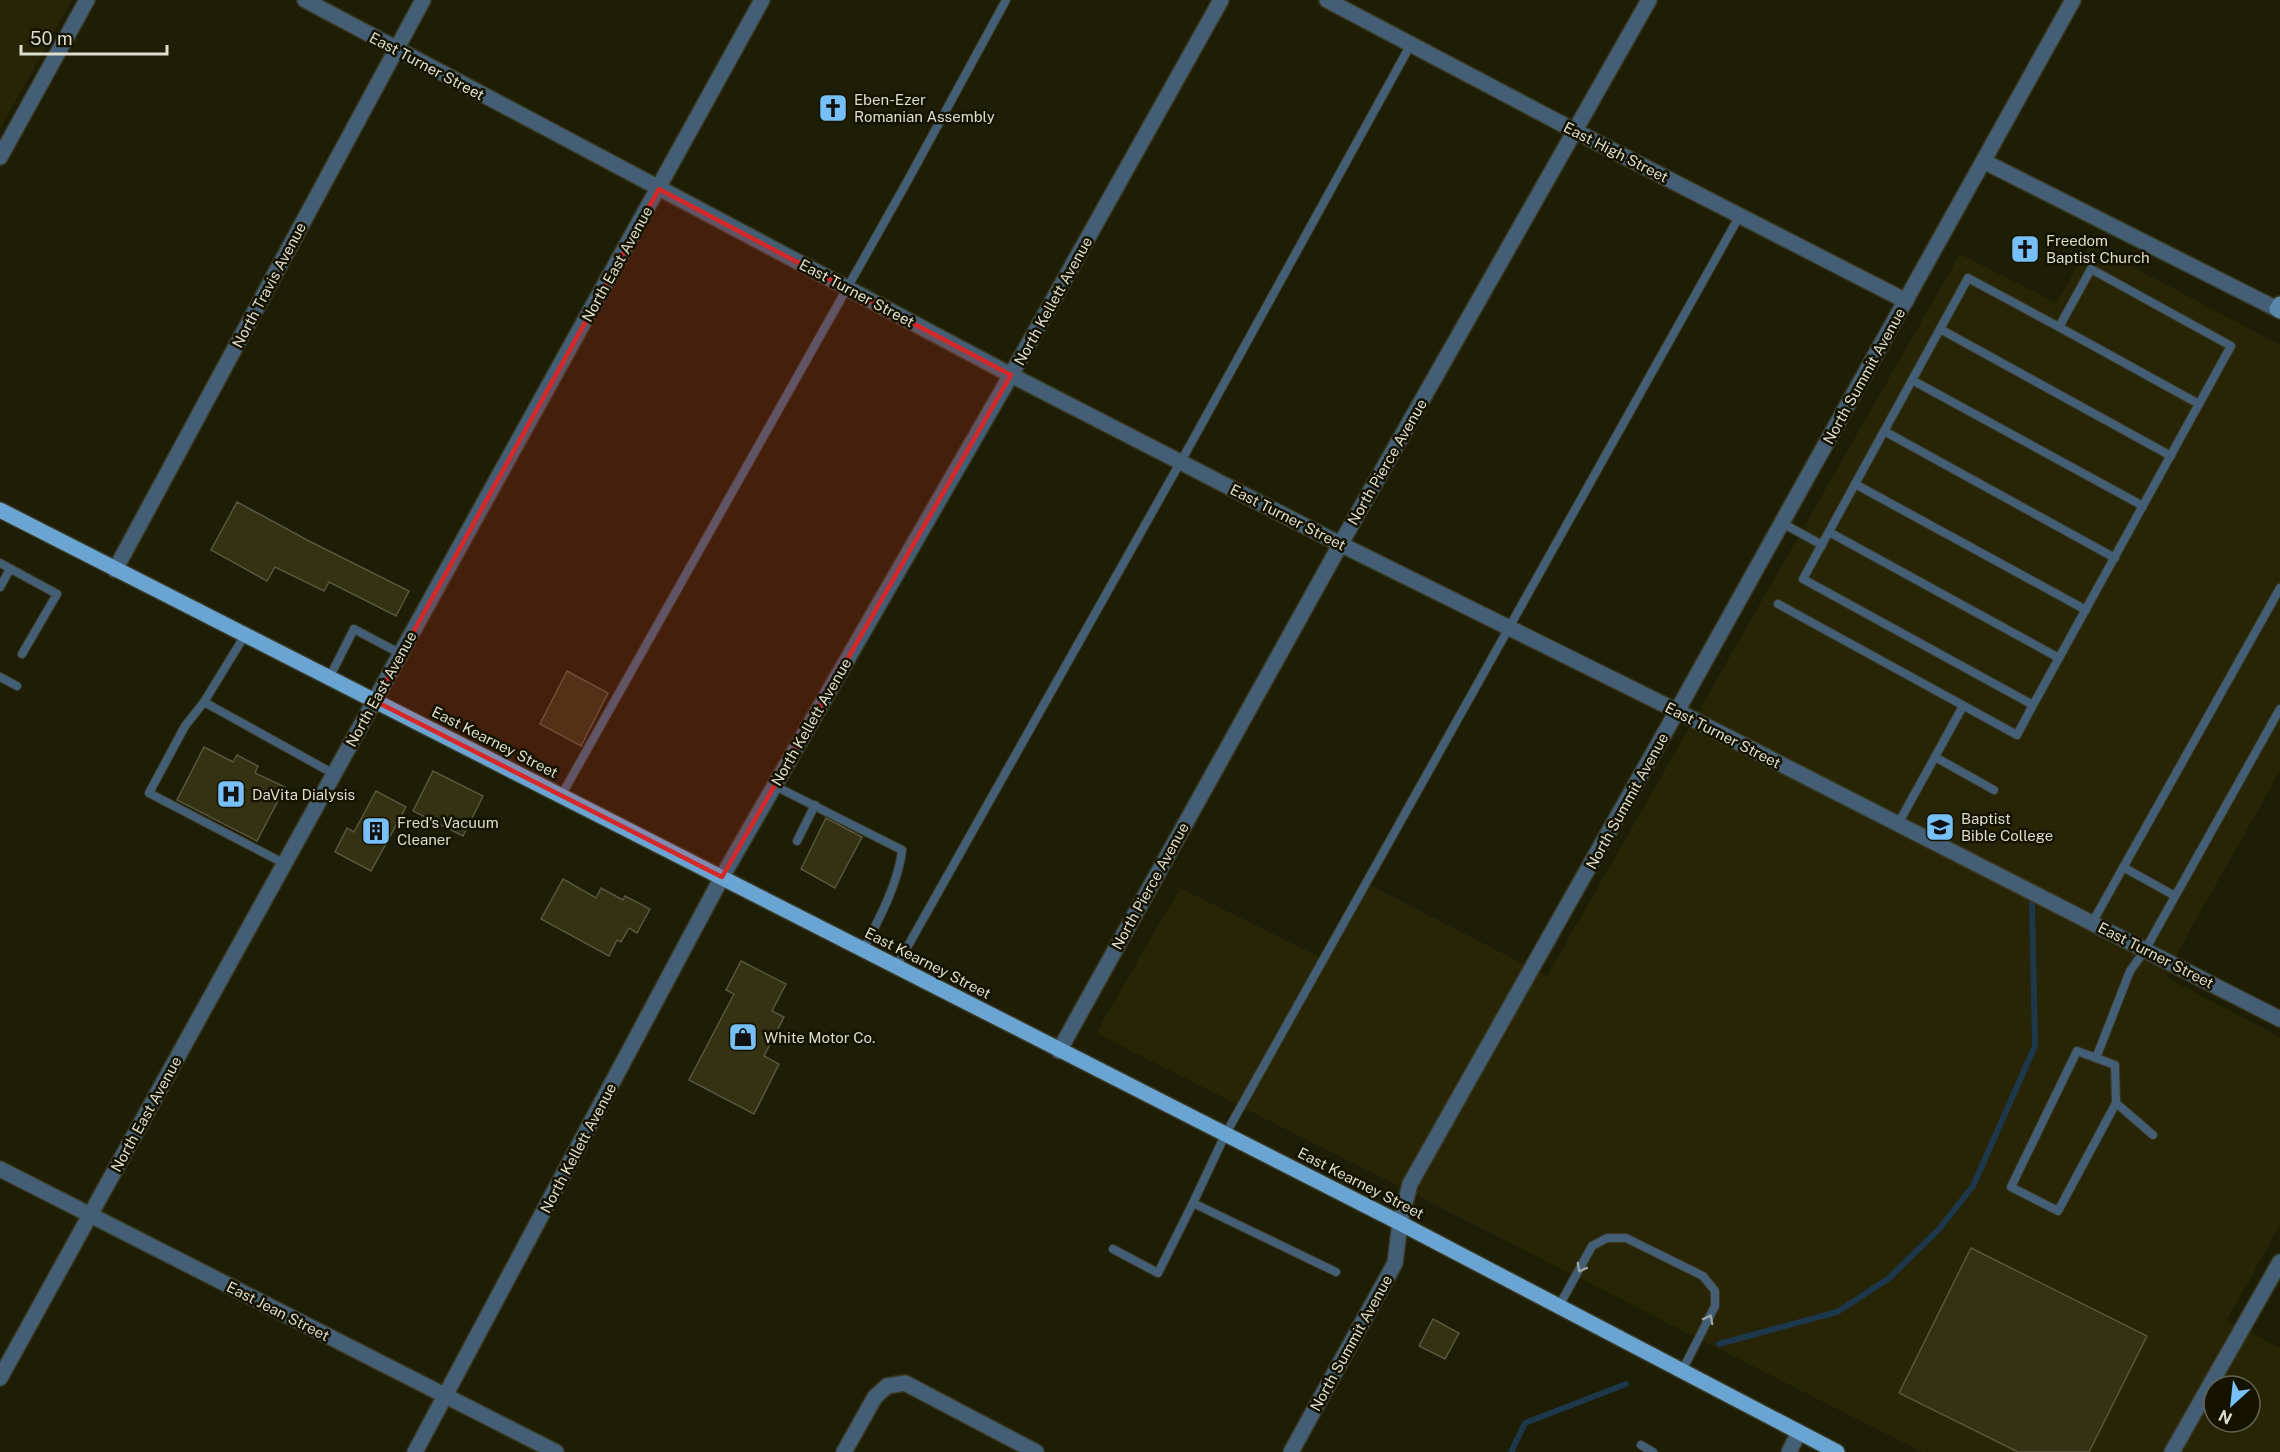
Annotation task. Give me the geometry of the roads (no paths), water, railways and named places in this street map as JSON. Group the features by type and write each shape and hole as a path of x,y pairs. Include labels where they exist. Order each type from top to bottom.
{"main road":[{"name":"East Kearney Street","path":"0,510 1400,1223 1837,1452"}],"street":[{"path":"0,157 87,0"},
{"name":"East Turner Street","path":"305,0 1011,375 1340,544 1677,711 2280,1019"},
{"name":"North Travis Avenue","path":"115,570 423,0"},
{"name":"North East Avenue","path":"0,1378 762,0"},
{"name":"North Kellett Avenue","path":"415,1452 722,877 1011,375 1221,0"},
{"name":"East High Street","path":"1327,0 1575,131 1906,301"},
{"name":"North Pierce Avenue","path":"1059,1051 1340,544 1649,0"},
{"name":"North Summit Avenue","path":"1291,1452 1395,1263 1400,1223 1410,1184 1985,162 2073,0"},
{"path":"1985,162 2279,308"},
{"name":"East Jean Street","path":"0,1169 556,1452"},
{"path":"2172,1452 2280,1262"},
{"path":"844,1452 875,1397 887,1386 905,1383 1036,1452"},
{"path":"1789,1452 1799,1432"}],"lane":[{"path":"561,796 908,180 1006,0"},
{"path":"897,967 1411,44"},
{"path":"1113,1249 1158,1273 1225,1135 1740,215"},
{"path":"1778,604 2017,735 2231,346 2091,269 2059,327"},
{"path":"2033,705 1803,579 1968,278 2199,404"},
{"path":"1940,329 2171,456"},
{"path":"1912,380 2143,506"},
{"path":"1884,431 2115,558"},
{"path":"1855,484 2086,610"},
{"path":"1782,523 1822,545"},
{"path":"1829,532 2060,658"},
{"path":"0,563 57,594 22,654"},
{"path":"0,587 10,569"},
{"path":"2092,923 2280,588"},
{"path":"329,678 354,629 401,654"},
{"path":"245,635 204,702 185,726 149,793 285,864"},
{"path":"0,677 16,686"},
{"path":"204,702 334,774"},
{"path":"1898,824 1963,706"},
{"path":"2096,1058 2130,971 2145,950 2280,709"},
{"path":"1935,757 1994,790"},
{"path":"775,786 902,850 901,863 863,950"},
{"path":"797,841 815,805"},
{"path":"2123,867 2175,896"},
{"path":"2077,1051 2115,1065 2116,1103 2058,1211 2011,1187 2077,1051"},
{"path":"2116,1103 2153,1135"},
{"path":"1193,1203 1336,1272"},
{"path":"1559,1306 1592,1246 1607,1238 1626,1238 1703,1276 1715,1291 1715,1306 1682,1371"},
{"path":"1641,1446 1653,1452"}],"waterway":[{"path":"1719,1344 1837,1312 1888,1279 1939,1229 1973,1186 2035,1046 2032,904"},
{"path":"1511,1452 1525,1423 1626,1384"}],"place":[{"name":"Eben-Ezer Romanian Assembly","path":"833,108"},
{"name":"Freedom Baptist Church","path":"2025,249"},
{"name":"DaVita Dialysis","path":"231,794"},
{"name":"Baptist Bible College","path":"1940,827"},
{"name":"Fred's Vacuum Cleaner","path":"376,831"},
{"name":"White Motor Co.","path":"743,1037"}]}
